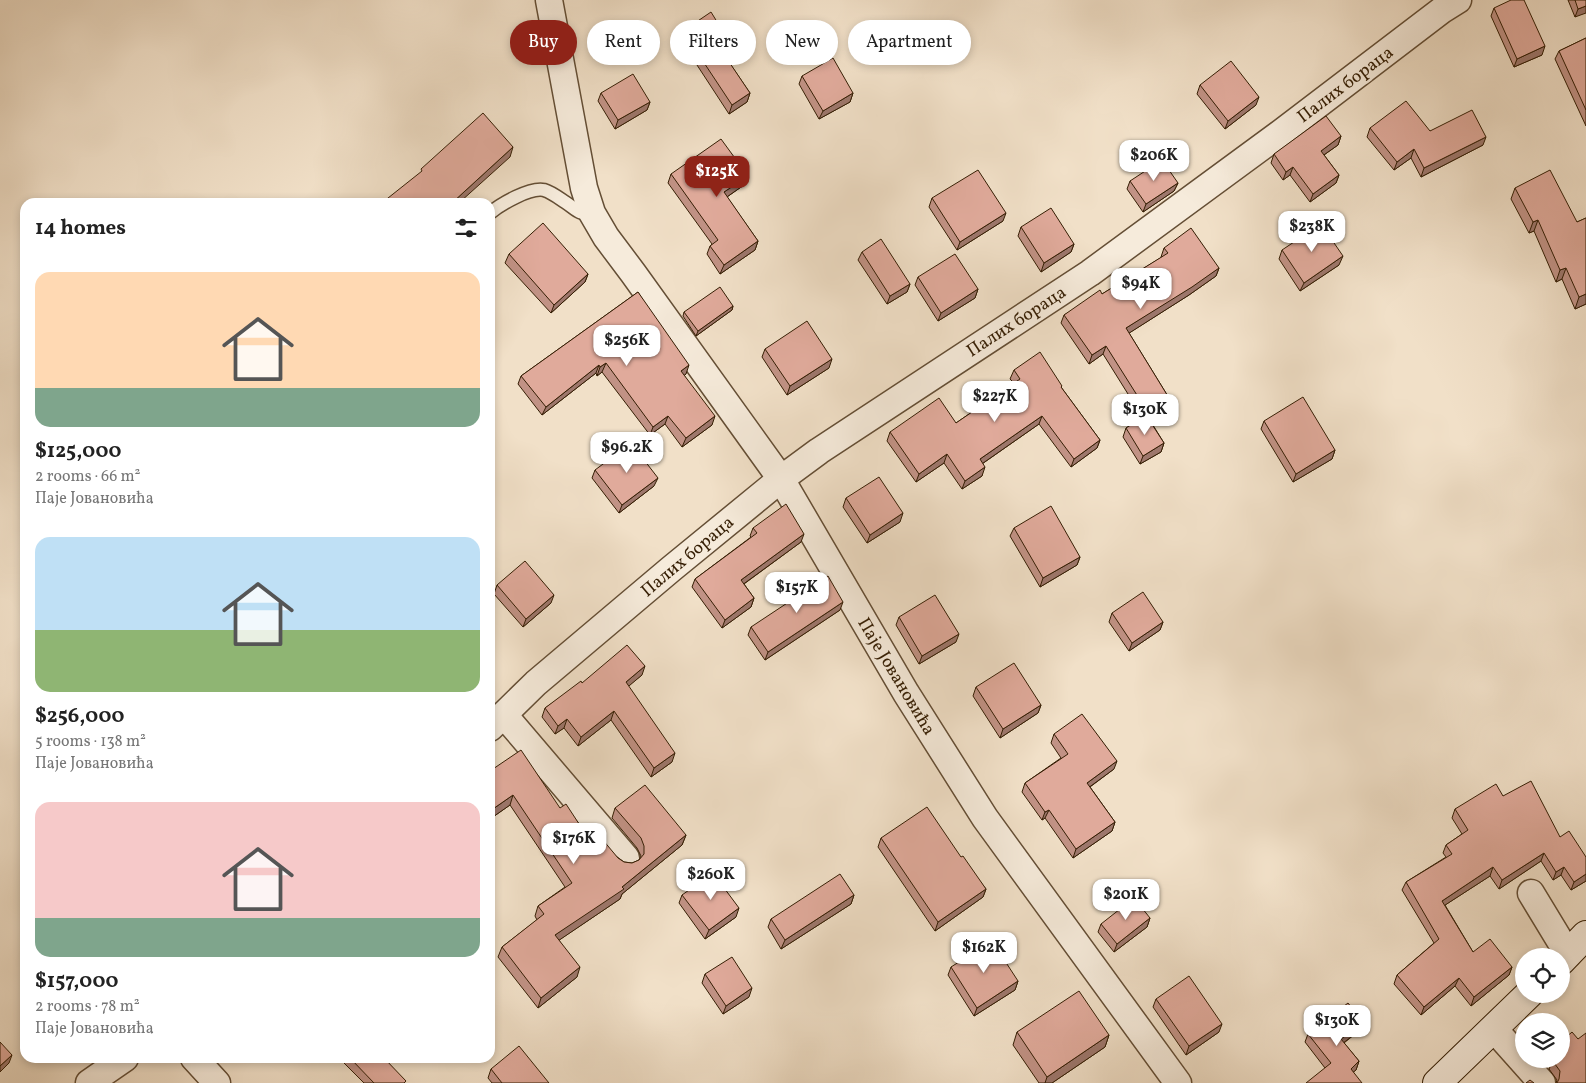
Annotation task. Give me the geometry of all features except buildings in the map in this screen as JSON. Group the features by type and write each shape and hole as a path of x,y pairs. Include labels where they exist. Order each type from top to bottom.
{"street":[{"name":"Паје Јовановића","path":"549,0 584,188 592,213 606,238 633,272 781,480 906,693 986,818 1178,1083"},
{"name":"Палих бораца","path":"497,721 536,683 671,569 818,451 1090,272 1282,132 1442,10 1458,0"},
{"path":"497,721 626,858"},
{"path":"1531,893 1572,950"},
{"path":"1438,1083 1520,1003"},
{"path":"1494,1029 1542,1083"},
{"path":"89,1083 118,1063"},
{"path":"199,1063 217,1083"}],"lane":[{"path":"495,209 530,191 544,190 576,212 592,213"}]}
